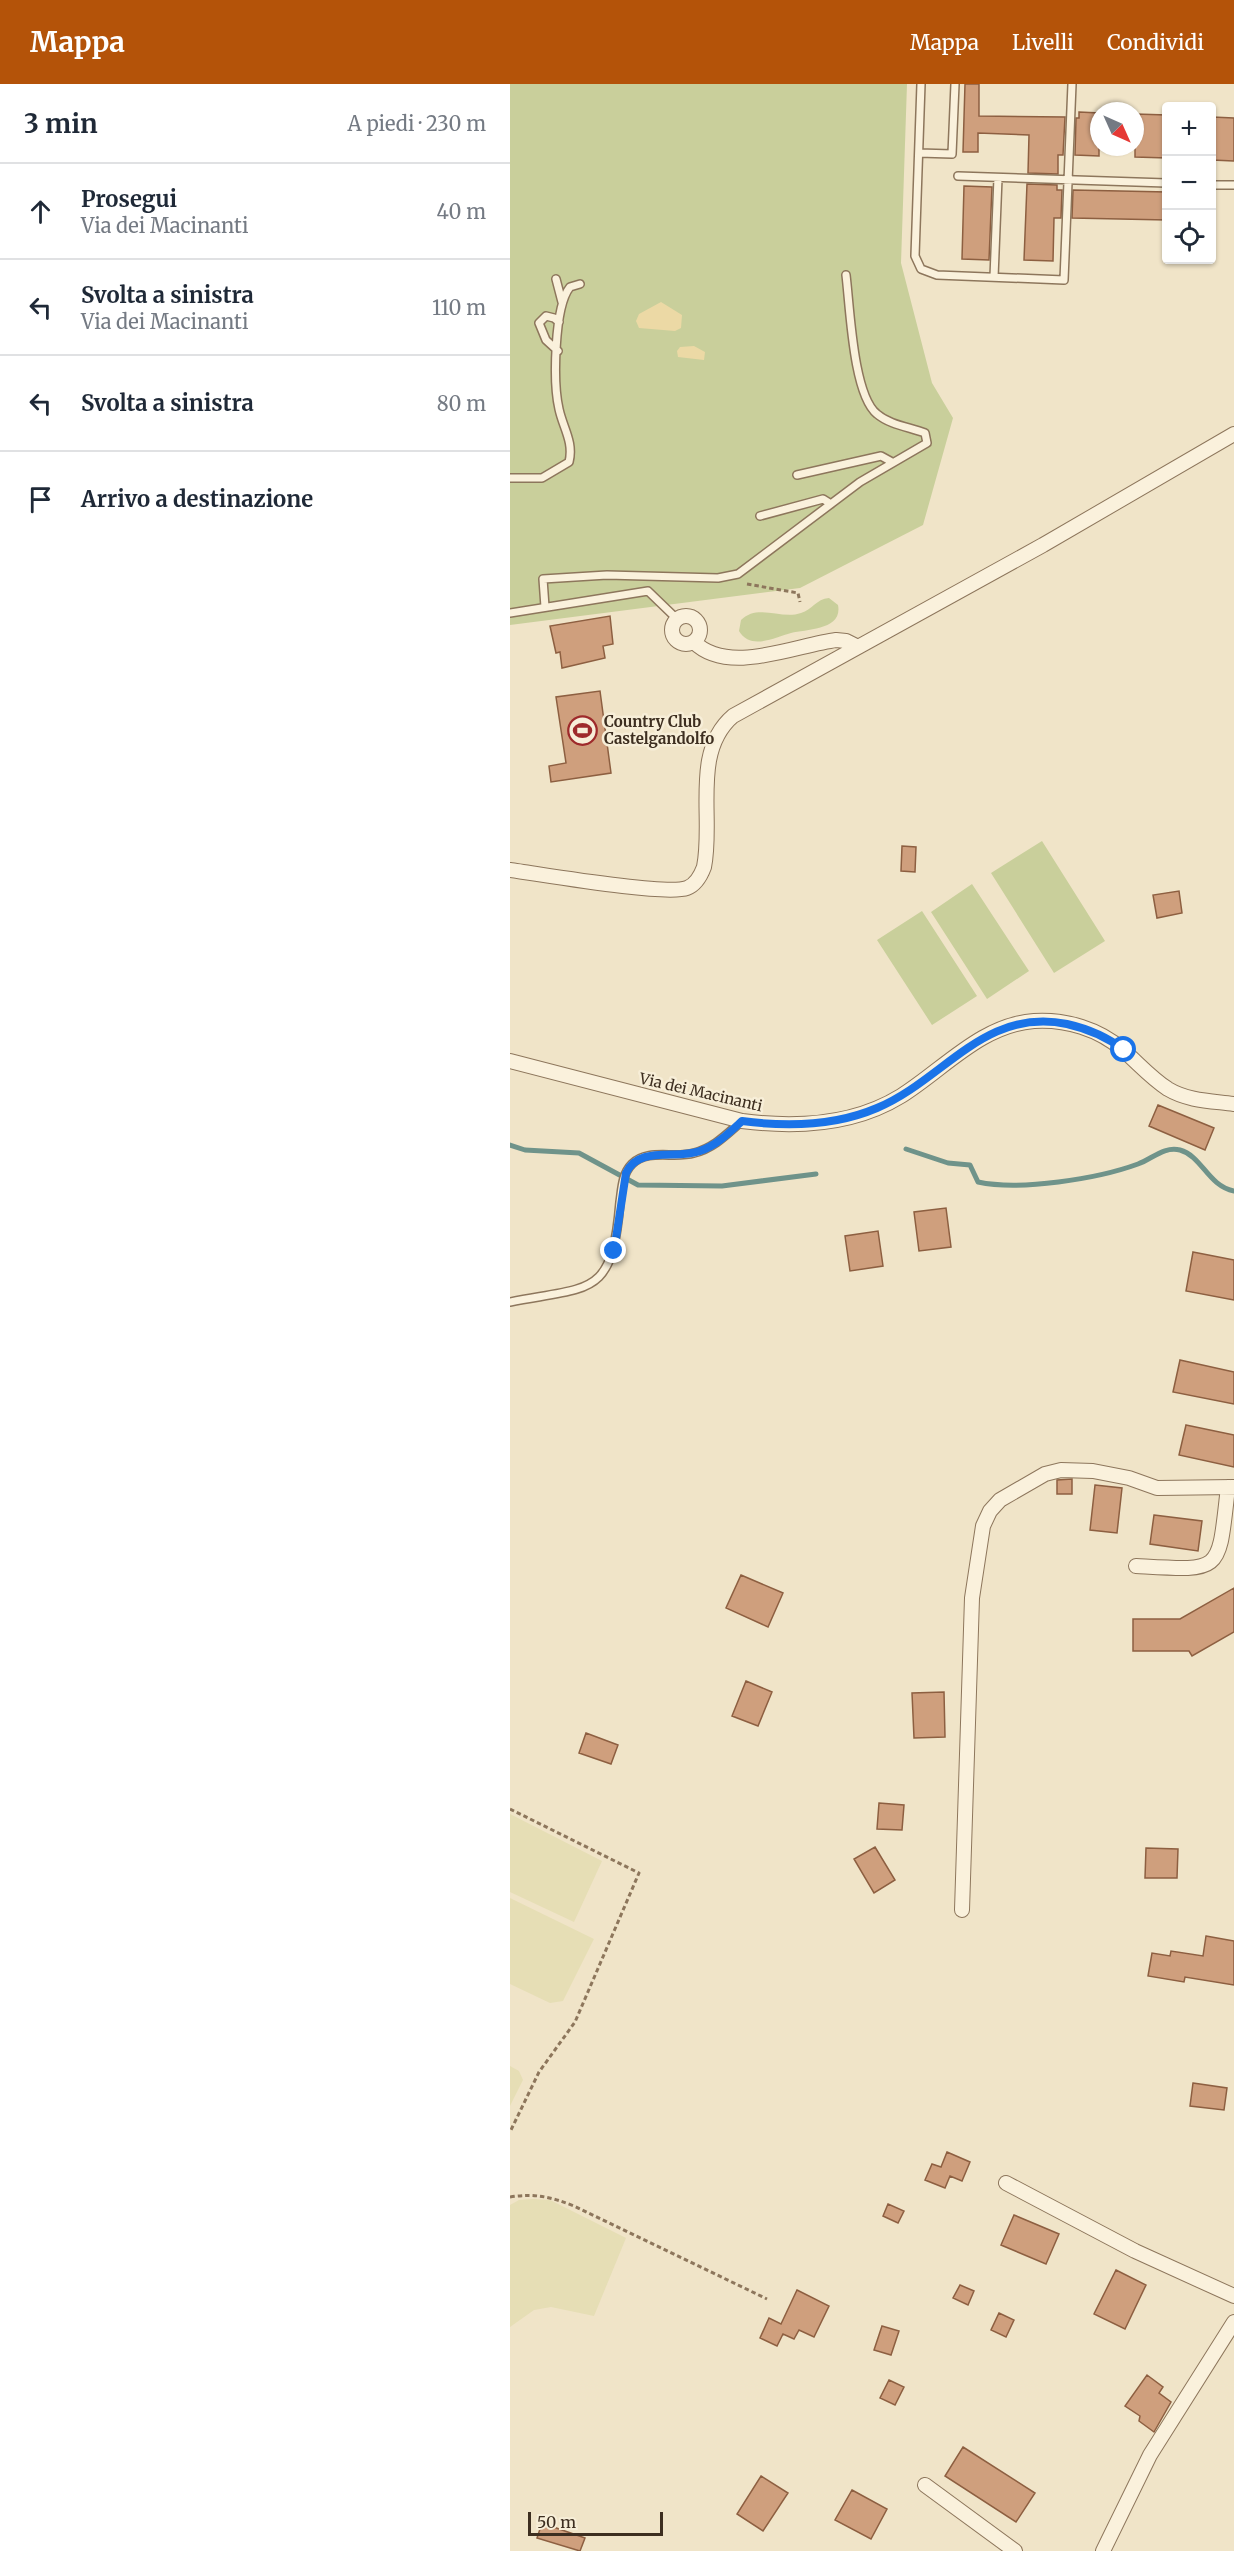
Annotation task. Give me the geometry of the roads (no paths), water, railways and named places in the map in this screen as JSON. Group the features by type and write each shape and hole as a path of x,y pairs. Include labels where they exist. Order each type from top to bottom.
{"street":[{"path":"510,870 661,889 687,888 701,874 705,860 709,768 714,746 723,726 740,711 1043,545 1234,434"},
{"path":"685,616 697,621 700,634 694,642 680,643 674,636 673,627 677,619 685,616"},
{"path":"694,642 700,648 714,653 762,657 836,640 846,640 856,646"},
{"name":"Via dei Macinanti","path":"510,1061 742,1121 797,1125 833,1121 866,1113 901,1096 976,1042 1010,1026 1036,1021 1060,1023 1092,1030 1117,1045 1169,1089 1192,1098 1234,1104"},
{"path":"962,1910 972,1598 983,1526 990,1511 1000,1500 1044,1474 1061,1470 1093,1471 1129,1478 1157,1488 1231,1487 1221,1545 1217,1555 1208,1565 1188,1569 1136,1566"},
{"path":"1006,2183 1135,2251 1234,2296"},
{"path":"1103,2551 1149,2455 1234,2322"},
{"path":"925,2485 1015,2551"}],"lane":[{"path":"921,84 916,263 921,269 931,274 1064,280 1071,84"},
{"path":"919,153 952,154 955,84"},
{"path":"958,176 1162,183"},
{"path":"994,277 998,178"},
{"path":"1216,185 1234,185"},
{"path":"545,608 543,579 606,574 718,578 738,574 831,504 892,462 923,446 927,438 925,433 878,415 865,400 858,369 846,275"},
{"path":"556,279 562,302"},
{"path":"510,478 542,478 569,462 570,439 562,422 556,386 559,322 562,302 570,287 580,284"},
{"path":"558,351 546,340 539,323 546,316 559,322"},
{"path":"797,476 881,456 892,462"},
{"path":"760,516 823,500 831,504"},
{"path":"510,613 648,591 677,619"},
{"path":"510,1302 583,1288 598,1280 612,1258 618,1235 622,1185 633,1163 644,1156 685,1155 709,1148 742,1121"}],"waterway":[{"path":"510,1145 525,1150 579,1153 638,1185 722,1186 816,1174"},
{"path":"906,1149 948,1163 970,1165 978,1182 1015,1185 1080,1179 1138,1164 1163,1151 1174,1149 1188,1153 1218,1183 1234,1191"}],"place":[{"name":"Country Club Castelgandolfo","path":"583,730"}]}
